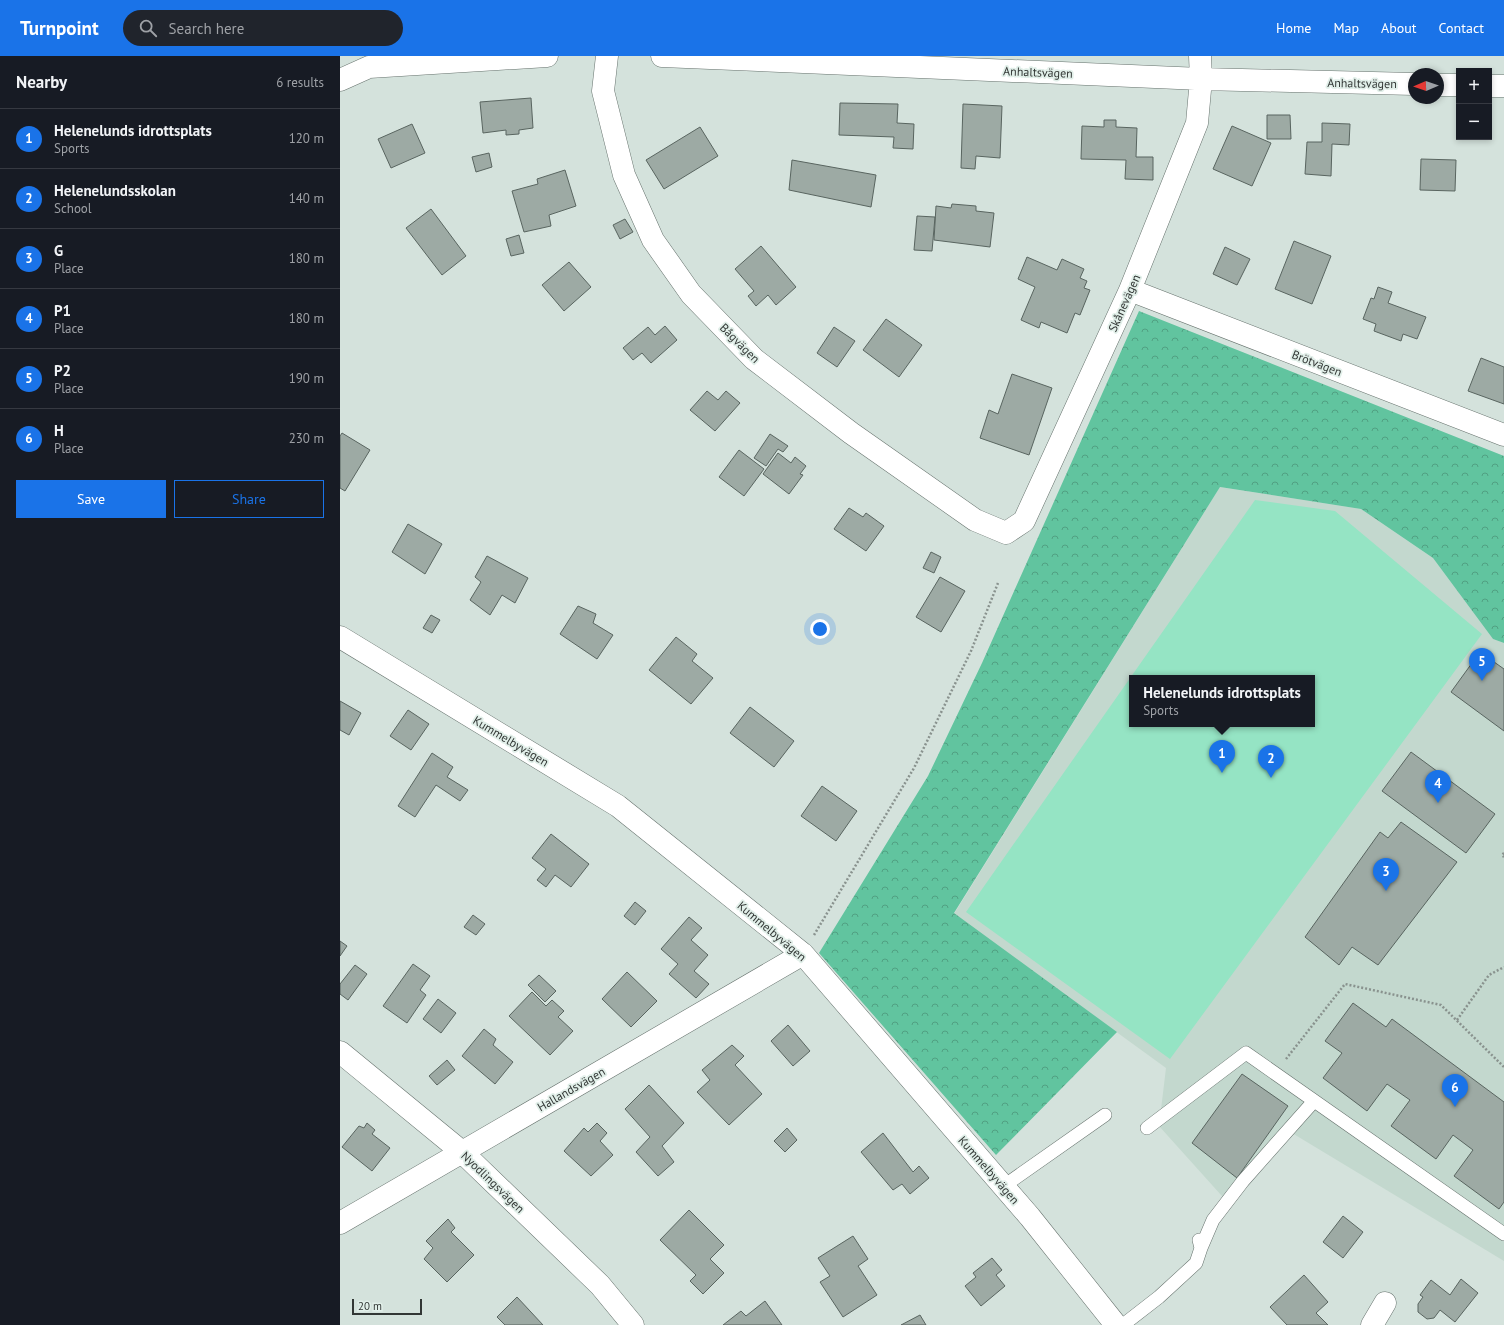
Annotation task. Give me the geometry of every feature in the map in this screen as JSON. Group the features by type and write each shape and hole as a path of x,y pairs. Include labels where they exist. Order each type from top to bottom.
{"street":[{"path":"340,80 369,67 547,56"},
{"name":"Bågvägen","path":"607,56 602,91 624,175 653,240 692,294 754,359 851,433 975,520 1006,533"},
{"name":"Anhaltsvägen","path":"662,56 1202,79 1408,84"},
{"name":"Skånevägen","path":"1006,533 1024,521 1130,290 1197,123 1202,79 1200,56"},
{"path":"1444,85 1456,85"},
{"path":"1492,86 1504,86"},
{"name":"Brötvägen","path":"1130,290 1504,435"},
{"name":"Kummelbyvägen","path":"340,637 618,806 803,954 1004,1186 1116,1325"},
{"name":"Hallandsvägen","path":"340,1223 803,954"},
{"name":"Nyodlingsvägen","path":"340,1052 462,1152 600,1285 633,1325"},
{"path":"1372,1325 1385,1303"}],"lane":[{"path":"1147,1128 1246,1053 1504,1234"},
{"path":"1123,1325 1159,1297 1196,1263 1213,1220 1243,1182 1314,1101"},
{"path":"1004,1186 1105,1115"},
{"path":"1198,1235 1201,1248"}],"path":[{"path":"803,954 914,768 971,651 998,584"},
{"path":"1504,853 1502,855 1504,857"},
{"path":"1457,1020 1489,975 1504,967"},
{"path":"1275,1073 1346,984 1441,1005 1504,1067"}],"shaded area":[{"path":"1220,487 1361,509 1433,558 1493,639 1504,643 1504,1261 1287,1130 1230,1205 1159,1126 1166,1068 954,914"}],"green space":[{"path":"1139,311 1504,456 1504,643 1493,639 1433,558 1361,509 1220,487 954,913 1117,1032 996,1155 819,953 928,776 982,663"},
{"path":"1255,500 1335,511 1482,634 1170,1059 966,912 1129,680 1129,727 1315,727 1315,675 1132,675"}],"building":[{"path":"531,98 533,128 519,130 519,134 506,135 506,130 483,133 480,102"},
{"path":"840,103 898,104 897,123 914,124 913,149 893,148 894,137 839,135"},
{"path":"963,104 1002,106 1000,158 976,156 975,169 961,168"},
{"path":"1267,115 1290,115 1291,139 1267,139"},
{"path":"1104,120 1116,120 1116,127 1137,128 1136,157 1153,157 1153,180 1125,179 1126,160 1081,159 1082,126 1104,127"},
{"path":"1322,123 1350,124 1349,145 1332,144 1331,176 1305,174 1307,142 1322,142"},
{"path":"412,124 425,153 391,168 378,139"},
{"path":"1232,126 1271,143 1252,186 1213,169"},
{"path":"700,127 718,156 664,189 646,160"},
{"path":"489,153 492,167 476,172 472,157"},
{"path":"1421,159 1456,160 1455,191 1420,190"},
{"path":"792,160 876,175 871,207 789,190"},
{"path":"565,170 576,206 549,215 551,226 524,232 512,191 538,184 537,179"},
{"path":"952,204 976,206 976,211 994,213 990,247 934,240 936,206 951,208"},
{"path":"431,209 466,256 442,275 406,228"},
{"path":"917,216 935,217 932,251 914,250"},
{"path":"625,219 633,232 620,239 613,225"},
{"path":"519,235 524,253 511,256 506,239"},
{"path":"1294,241 1331,256 1312,304 1275,289"},
{"path":"761,246 796,287 776,305 768,295 756,306 748,296 754,291 735,269"},
{"path":"1225,247 1250,259 1237,285 1213,274"},
{"path":"1027,257 1057,270 1062,259 1084,269 1080,278 1087,281 1084,288 1090,290 1080,315 1075,313 1067,333 1041,322 1039,328 1021,320 1035,287 1018,279"},
{"path":"569,262 591,287 564,311 542,285"},
{"path":"1378,287 1392,292 1388,303 1426,317 1417,339 1403,334 1401,341 1374,331 1376,324 1363,319 1371,298 1374,299"},
{"path":"886,319 922,345 899,377 863,350"},
{"path":"665,326 677,340 651,363 642,353 633,360 623,348 648,327 655,335"},
{"path":"834,327 855,341 837,367 817,353"},
{"path":"1481,358 1504,367 1504,404 1468,391"},
{"path":"1012,374 1052,388 1029,455 980,438 989,410 998,414"},
{"path":"707,391 718,400 726,391 740,403 715,431 690,410"},
{"path":"342,433 370,450 345,491 340,488 340,436"},
{"path":"770,434 788,446 783,452 778,449 766,466 754,458"},
{"path":"739,450 764,469 744,496 719,477"},
{"path":"778,453 791,463 795,457 806,466 800,474 803,475 789,494 763,474"},
{"path":"849,508 863,517 866,513 884,526 866,551 834,529"},
{"path":"408,524 442,544 425,574 392,552"},
{"path":"931,552 941,557 934,573 923,568"},
{"path":"487,556 528,578 515,603 502,595 490,615 470,600 481,582 475,577"},
{"path":"940,577 965,591 941,632 916,617"},
{"path":"578,606 596,614 593,623 613,635 597,659 560,634"},
{"path":"431,615 440,620 432,633 423,628"},
{"path":"676,637 697,654 692,661 713,678 691,704 649,670"},
{"path":"1480,652 1504,669 1504,731 1451,692"},
{"path":"340,701 361,713 349,735 340,730"},
{"path":"750,707 794,741 774,767 730,733"},
{"path":"408,710 429,724 411,750 390,736"},
{"path":"1411,752 1495,814 1466,853 1382,791"},
{"path":"432,753 453,767 447,777 468,790 460,801 436,785 415,817 398,806"},
{"path":"822,786 857,811 836,841 801,816"},
{"path":"1401,822 1457,862 1378,965 1352,947 1339,965 1305,937 1380,832 1388,838"},
{"path":"551,834 589,864 571,887 555,875 546,887 537,880 546,869 532,858"},
{"path":"635,902 646,911 635,925 624,916"},
{"path":"473,915 485,924 476,935 464,927"},
{"path":"689,917 702,928 691,940 708,955 694,971 709,984 696,998 669,974 678,964 661,949"},
{"path":"340,941 347,946 340,956"},
{"path":"413,964 430,976 420,990 426,995 407,1023 383,1006"},
{"path":"355,965 367,974 348,1000 340,994 340,984"},
{"path":"627,972 657,1001 631,1027 602,999"},
{"path":"539,975 556,991 545,1002 528,985"},
{"path":"532,992 546,1006 552,1000 564,1011 558,1017 573,1031 550,1055 509,1016"},
{"path":"438,999 456,1013 441,1033 423,1019"},
{"path":"1353,1003 1386,1027 1392,1019 1504,1102 1504,1202 1499,1209 1454,1176 1473,1150 1453,1135 1436,1159 1391,1126 1410,1100 1387,1084 1367,1111 1323,1078 1342,1053 1325,1041"},
{"path":"788,1025 810,1051 793,1066 771,1041"},
{"path":"484,1029 496,1039 493,1045 513,1062 495,1084 462,1056"},
{"path":"732,1045 744,1056 735,1065 762,1094 729,1125 697,1092 710,1080 702,1070"},
{"path":"447,1060 455,1070 437,1085 429,1076"},
{"path":"1242,1074 1288,1106 1237,1178 1192,1143"},
{"path":"649,1085 684,1123 662,1146 674,1162 658,1176 636,1152 650,1137 625,1109"},
{"path":"367,1123 375,1130 372,1134 390,1148 372,1171 342,1147 359,1126 364,1128"},
{"path":"597,1123 607,1133 600,1141 613,1155 591,1176 564,1151 584,1128 588,1132"},
{"path":"787,1128 797,1140 785,1152 774,1141"},
{"path":"883,1133 913,1172 919,1166 929,1178 910,1194 902,1184 893,1190 861,1152"},
{"path":"689,1210 724,1245 710,1259 724,1273 703,1294 690,1281 696,1275 660,1240"},
{"path":"1343,1216 1363,1232 1343,1258 1323,1242"},
{"path":"448,1219 455,1228 451,1232 474,1255 447,1282 424,1259 433,1248 426,1241"},
{"path":"853,1236 868,1259 858,1266 877,1295 843,1317 820,1282 830,1276 818,1258"},
{"path":"992,1258 1002,1270 996,1275 1005,1286 981,1306 965,1286 976,1277 973,1273"},
{"path":"1304,1275 1328,1302 1316,1313 1328,1325 1287,1325 1270,1307"},
{"path":"1461,1279 1478,1293 1455,1322 1440,1310 1434,1318 1427,1319 1418,1312 1418,1304 1423,1297 1420,1295 1431,1280 1450,1295"},
{"path":"517,1297 543,1325 505,1325 497,1317"},
{"path":"765,1301 782,1325 723,1325 741,1311 746,1316"},
{"path":"920,1315 926,1325 901,1325"}],"place":[{"name":"P2","path":"1482,681"},
{"name":"Helenelunds idrottsplats","path":"1222,773"},
{"name":"Helenelundsskolan","path":"1271,778"},
{"name":"P1","path":"1438,803"},
{"name":"G","path":"1386,891"},
{"name":"H","path":"1455,1107"}]}
